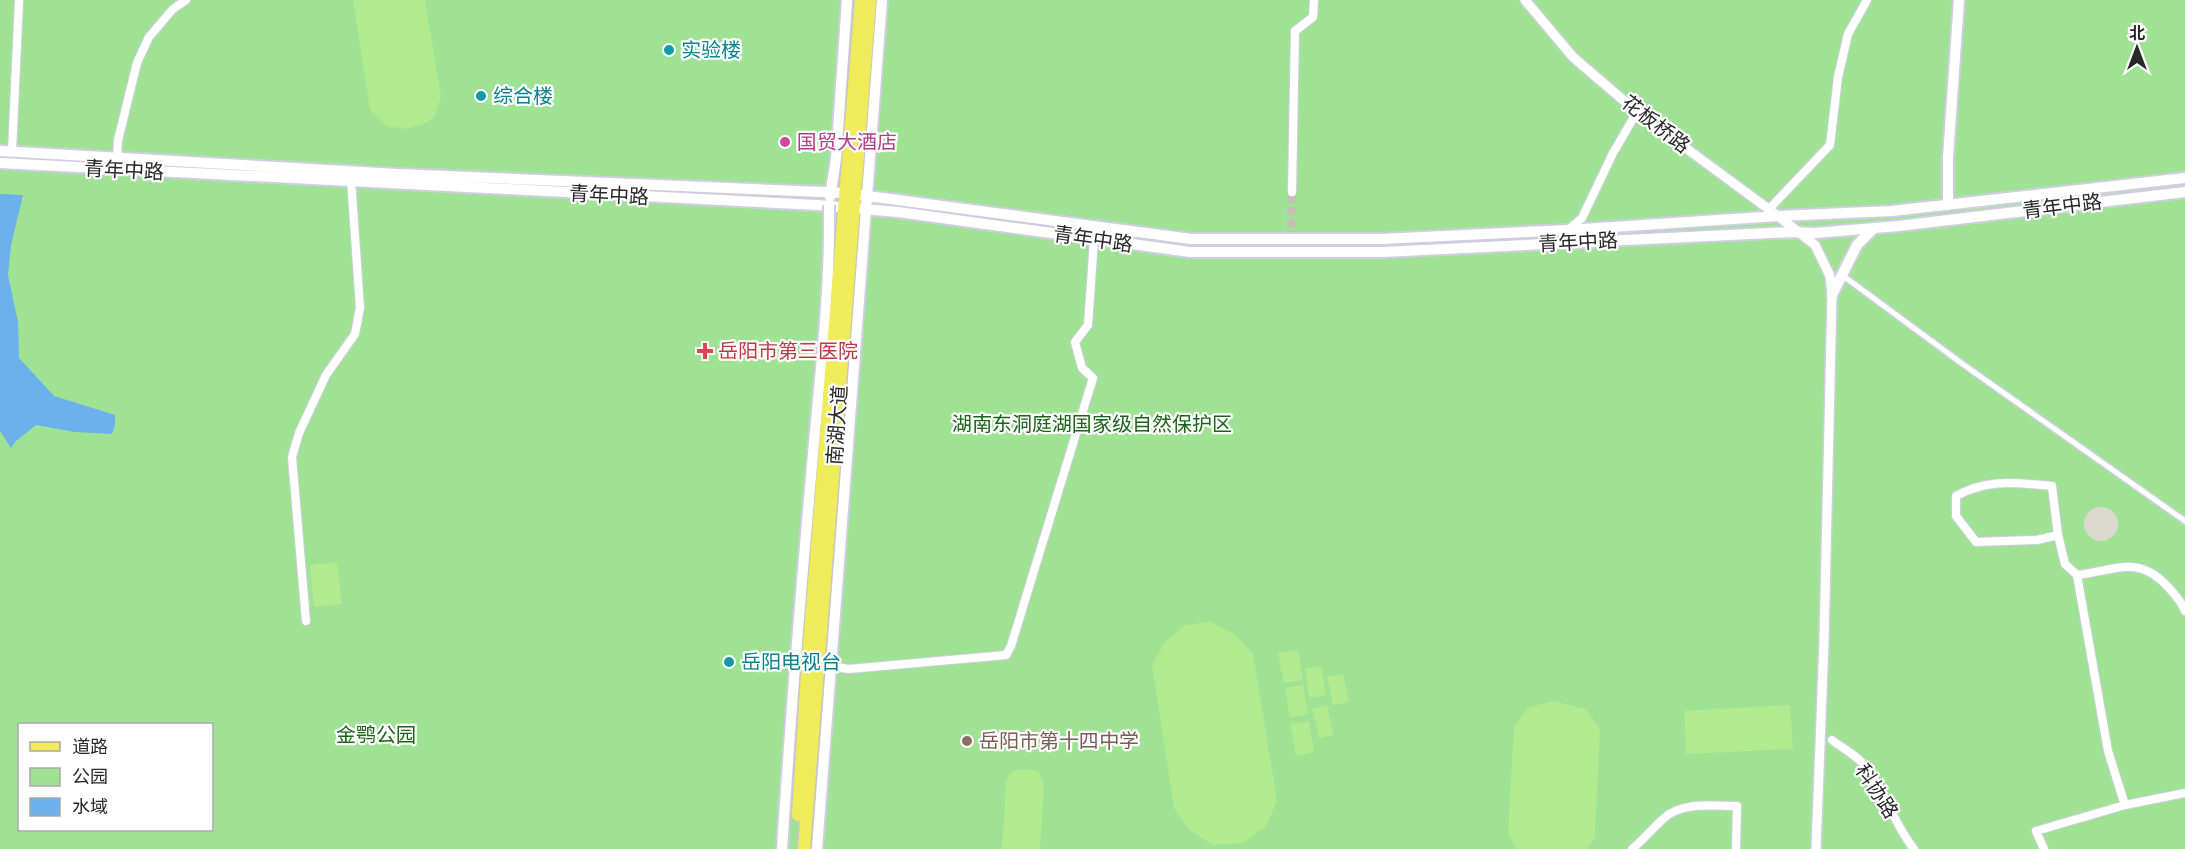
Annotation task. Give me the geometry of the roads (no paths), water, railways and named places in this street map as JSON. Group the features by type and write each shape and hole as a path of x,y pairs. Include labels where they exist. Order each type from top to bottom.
{"main road":[{"path":"782,849 795,656 830,246 829,210 836,159 847,0"},
{"name":"南湖大道","path":"855,195 861,0"},
{"name":"南湖大道","path":"804,849 870,0"},
{"path":"817,849 831,666 854,208 882,0"},
{"path":"1948,205 1948,157 1959,0"},
{"name":"青年中路","path":"0,151 351,177 854,208 1190,252 1382,252 1874,228 2185,192"},
{"name":"青年中路","path":"0,163 831,192 1191,239 1382,239 1568,230 1774,212 1892,211 2185,178"},
{"name":"南湖大道","path":"796,849 808,659 854,208"},
{"path":"1832,295 1857,245 1874,228"}],"street":[{"path":"12,152 19,0"},
{"path":"117,158 118,140 137,63 148,37 173,9 186,0"},
{"path":"1292,192 1295,31 1312,17 1314,0"},
{"name":"花板桥路","path":"1525,0 1573,57 1637,112 1774,212 1815,245 1830,276 1832,295 1824,652 1816,849"},
{"path":"1774,212 1830,145 1838,77 1848,34 1867,0"},
{"path":"1568,230 1582,218 1613,153 1637,112"},
{"path":"306,621 292,457 299,433 326,375 356,334 360,308 351,177"},
{"path":"831,666 849,669 1006,656 1093,378 1082,369 1075,342 1088,325 1095,226"},
{"path":"1842,275 1964,365 2185,521"},
{"path":"2058,535 2037,540 1976,542 1956,516 1956,496 1972,487 2008,482 2052,486 2058,535 2065,564 2077,575 2108,751 2125,805"},
{"path":"2077,575 2114,567 2144,568 2161,579 2183,605 2185,611"},
{"name":"科协路","path":"1832,740 1864,764 1883,794 1904,836 1914,849"},
{"path":"2044,849 2036,831 2125,805 2185,793"},
{"path":"1632,849 1665,817 1679,809 1737,806 1736,849"}],"water":[{"path":"0,194 23,195 11,245 8,275 18,322 19,358 54,396 115,415 112,434 75,432 36,425 11,448 0,431"}],"tunnel":[{"path":"1291,239 1292,192"}],"place":[{"name":"实验楼","path":"669,50"},
{"name":"综合楼","path":"481,96"},
{"name":"国贸大酒店","path":"785,142"},
{"name":"岳阳市第三医院","path":"705,351"},
{"name":"岳阳电视台","path":"729,662"},
{"name":"岳阳市第十四中学","path":"967,741"}],"park label":[{"name":"湖南东洞庭湖国家级自然保护区","path":"1092,424"},
{"name":"金鹗公园","path":"376,735"}]}
